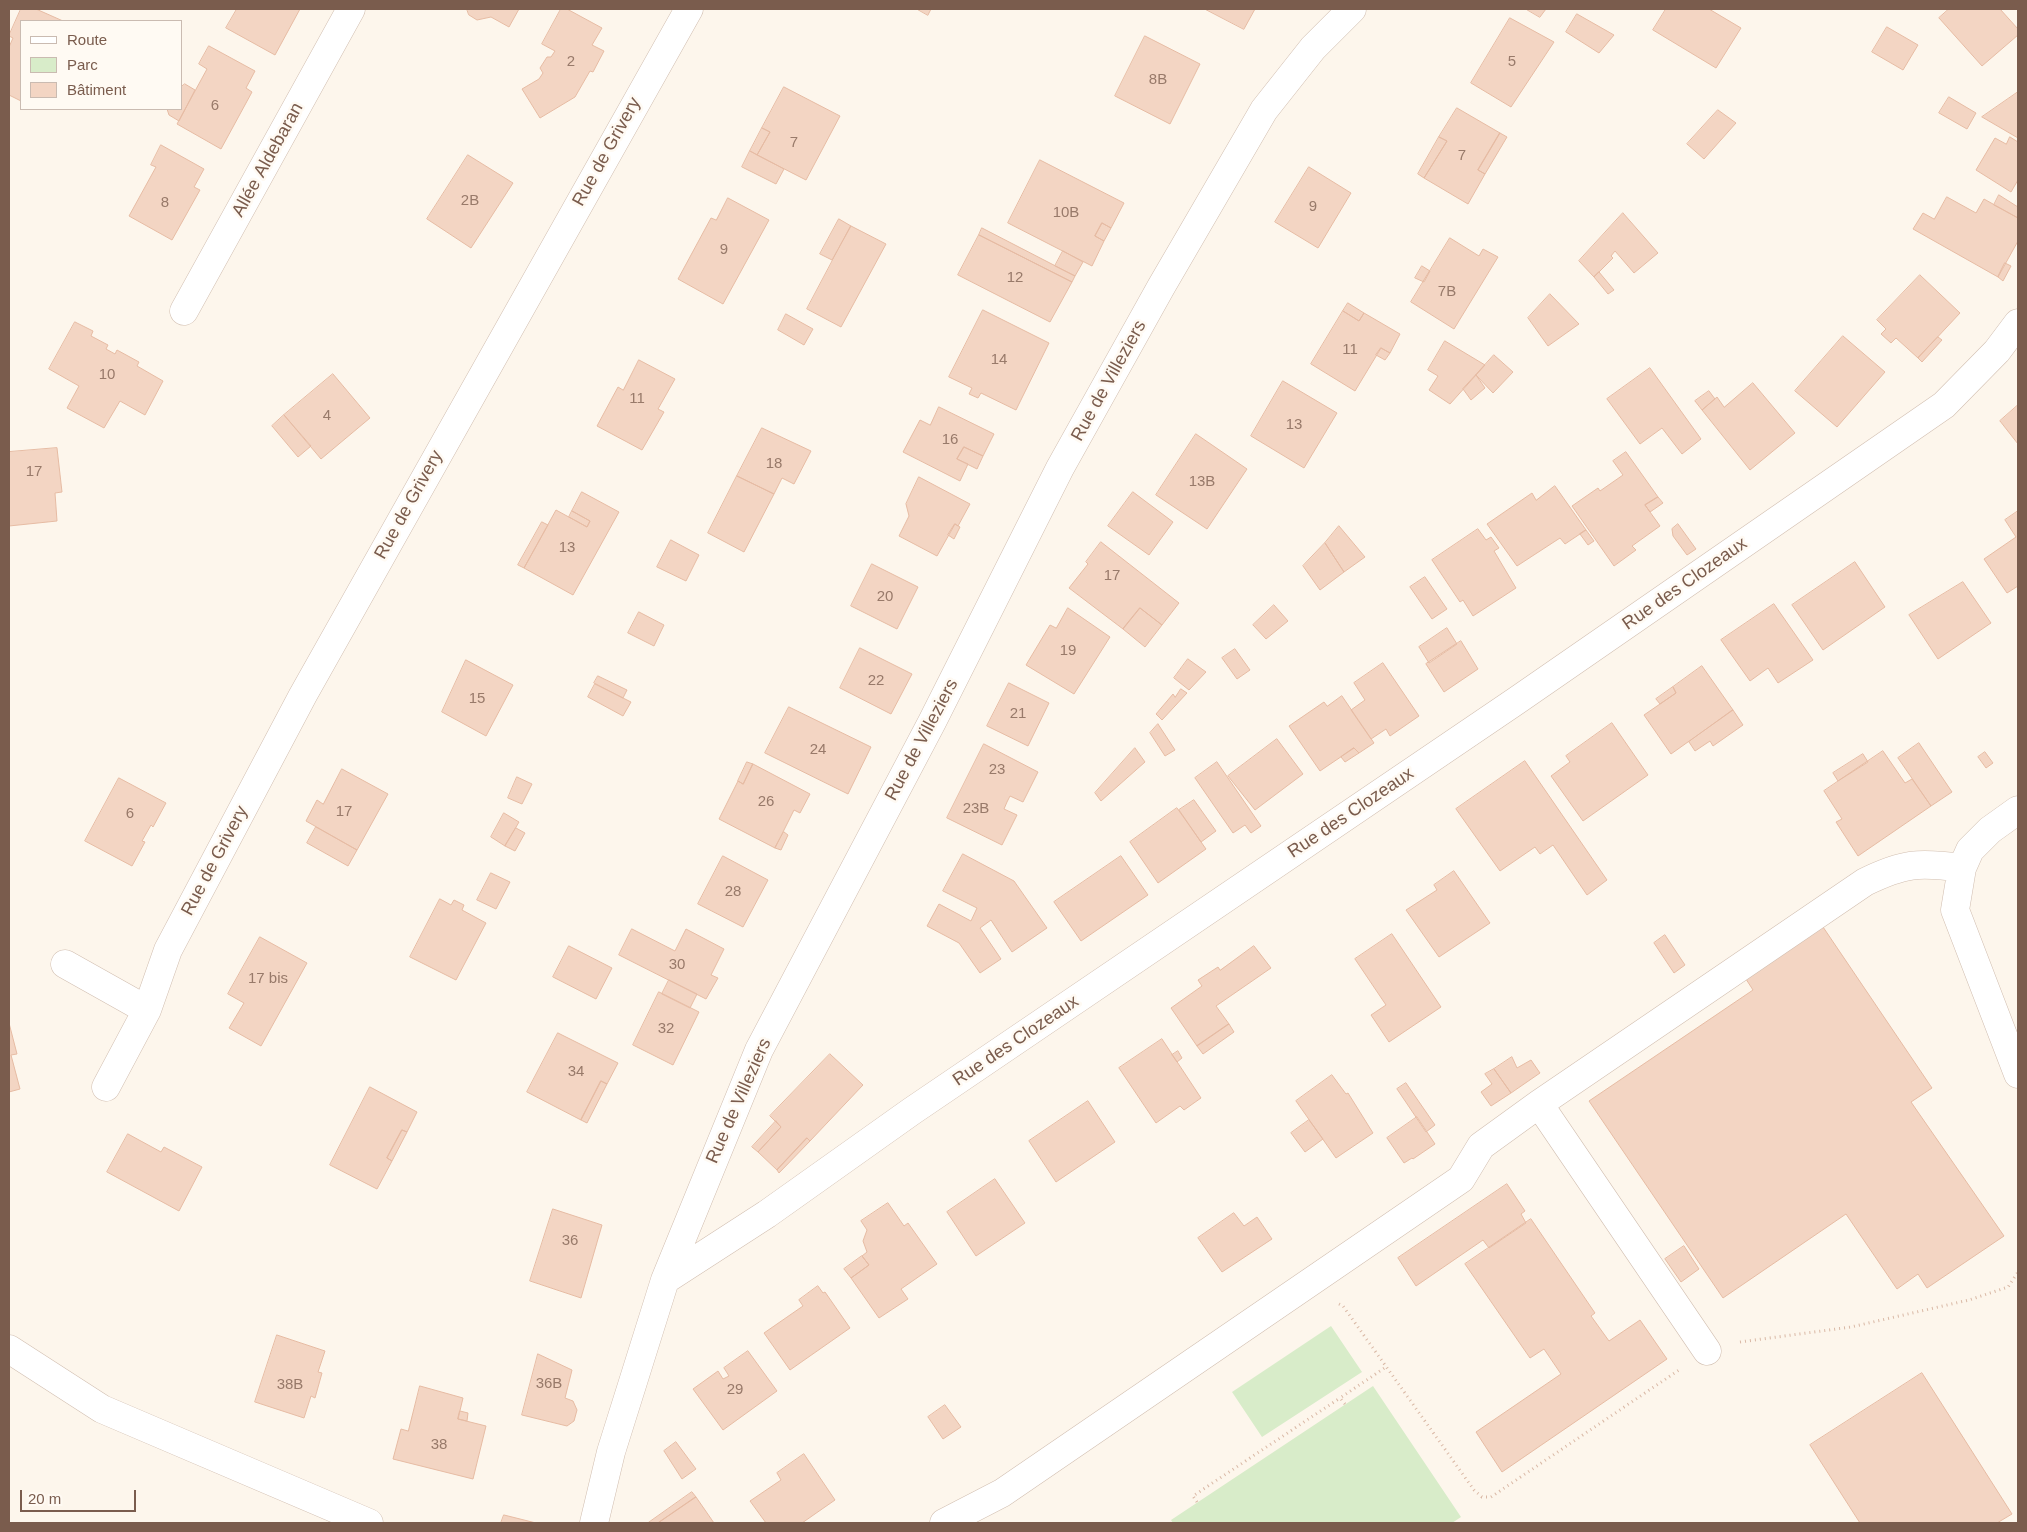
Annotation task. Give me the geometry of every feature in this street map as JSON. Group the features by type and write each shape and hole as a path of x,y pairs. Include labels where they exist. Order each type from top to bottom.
{"street":[{"name":"Allée Aldebaran","path":"184,311 351,9"},
{"name":"Rue de Grivery","path":"106,1087 147,1010 168,950 302,695 689,9"},
{"name":"Rue de Villeziers","path":"594,1523 611,1452 665,1280 759,1050 932,722 1060,468 1161,287 1264,110 1313,48 1352,9"},
{"name":"Rue des Clozeaux","path":"665,1280 767,1214 912,1111 1516,701 1944,405 1997,350 2018,324"},
{"path":"2018,810 1990,830 1970,850 1962,868 1955,910 2018,1074"},
{"path":"944,1523 1002,1493 1461,1179 1481,1146 1539,1104 1865,882 1892,869 1910,864 1933,864 1962,868"},
{"path":"65,964 147,1010"},
{"path":"1539,1104 1707,1351"},
{"path":"9,1349 102,1409 369,1523"}],"path":[{"path":"1337,1303 1343,1306 1474,1490 1482,1497 1491,1497 1707,1351 1725,1344 1852,1327 1969,1300 2008,1287 2018,1272"},
{"path":"1197,1502 1193,1496 1386,1367"},
{"path":"1340,1398 1344,1404"}],"green space":[{"path":"1331,1326 1362,1372 1262,1437 1232,1392"},
{"path":"1373,1386 1461,1517 1452,1523 1173,1523 1171,1520"}],"building":[{"path":"21,9 36,9 61,20 20,20 20,100 9,95 9,47 13,38 9,36"},
{"path":"237,9 300,9 275,55 226,28"},
{"path":"467,9 519,9 509,27 491,17 477,20 469,15"},
{"path":"561,9 567,9 602,28 592,45 604,51 593,72 590,71 575,97 540,118 522,89 539,79 543,73 540,68 547,57 551,57 555,51 542,44"},
{"path":"917,9 931,9 928,15"},
{"path":"1205,9 1255,9 1244,29"},
{"path":"1526,9 1546,9 1540,17"},
{"path":"1666,9 1709,9 1741,28 1716,68 1653,30"},
{"path":"1949,9 2000,9 2018,29 2018,35 1982,66 1939,18"},
{"path":"1577,14 1614,35 1599,53 1566,32"},
{"path":"1510,18 1554,42 1511,107 1471,83"},
{"path":"1887,27 1918,45 1903,70 1872,52"},
{"path":"1145,36 1200,64 1170,124 1115,96"},
{"path":"209,46 255,71 246,88 252,92 221,149 177,124 207,69 199,64"},
{"path":"185,84 195,90 179,121 169,115 167,110 182,110 182,86"},
{"path":"784,87 840,116 806,180 757,155 770,132 762,128"},
{"path":"2018,92 2018,138 1982,117"},
{"path":"1949,97 1976,113 1967,129 1939,113"},
{"path":"1457,108 1500,133 1478,170 1485,174 1468,204 1424,178 1447,141 1439,137"},
{"path":"1718,110 1736,123 1704,159 1687,144"},
{"path":"762,128 770,132 757,155 750,151"},
{"path":"1500,133 1507,137 1485,174 1478,170"},
{"path":"1439,137 1447,141 1424,178 1418,174"},
{"path":"2010,137 2018,142 2018,180 2011,192 1976,170 1995,138 2006,144"},
{"path":"161,145 204,169 194,187 200,190 172,240 129,216 156,167 151,165"},
{"path":"750,151 784,169 776,184 742,167"},
{"path":"468,155 513,183 471,248 427,219"},
{"path":"1040,160 1124,203 1111,228 1102,223 1095,236 1104,241 1092,266 1008,223"},
{"path":"1309,167 1351,193 1318,248 1275,222"},
{"path":"1999,195 2018,207 2018,218 1994,205"},
{"path":"1947,197 1976,213 1984,199 2018,218 2018,241 1998,277 1913,229 1923,213 1934,219"},
{"path":"728,198 769,220 723,304 678,279 711,218 716,220"},
{"path":"1623,213 1658,253 1634,273 1615,251 1611,256 1613,258 1594,277 1579,261"},
{"path":"839,219 851,226 832,260 820,254"},
{"path":"1102,223 1111,228 1104,241 1095,236"},
{"path":"851,226 886,244 841,327 807,309"},
{"path":"982,228 1075,276 1072,282 979,235"},
{"path":"979,235 1072,282 1050,322 958,275"},
{"path":"1450,238 1479,256 1483,249 1498,257 1454,329 1411,302"},
{"path":"1063,251 1083,262 1075,276 1055,266"},
{"path":"2005,263 2011,266 2003,281 1998,277"},
{"path":"1422,266 1430,271 1424,282 1415,278"},
{"path":"1599,272 1614,290 1608,294 1594,277"},
{"path":"1920,275 1960,313 1918,358 1896,338 1891,343 1881,334 1886,329 1877,320"},
{"path":"1550,294 1579,324 1548,346 1528,318"},
{"path":"1348,303 1364,313 1359,321 1343,311"},
{"path":"983,310 1049,343 1016,410 981,393 978,398 969,394 972,388 949,377"},
{"path":"1343,311 1359,321 1364,313 1400,334 1390,353 1381,348 1355,391 1311,364"},
{"path":"786,314 813,329 804,345 778,330"},
{"path":"75,322 93,331 91,336 108,345 106,349 115,354 117,350 139,362 137,366 163,381 145,415 120,401 104,428 67,408 79,386 49,369"},
{"path":"1843,336 1885,372 1837,427 1795,391"},
{"path":"1938,337 1942,340 1922,362 1918,358"},
{"path":"1445,341 1485,365 1450,404 1429,390 1438,376 1428,370"},
{"path":"1381,348 1390,353 1385,360 1376,355"},
{"path":"1494,355 1513,372 1493,393 1476,375"},
{"path":"639,360 675,379 658,409 664,412 642,450 597,426 618,387 623,390"},
{"path":"1650,368 1701,439 1682,454 1662,428 1640,444 1607,399"},
{"path":"333,374 370,418 321,459 284,415"},
{"path":"1476,375 1485,388 1471,400 1463,389"},
{"path":"1283,381 1337,413 1304,468 1251,436"},
{"path":"1753,383 1795,433 1750,470 1702,410 1717,397 1724,407"},
{"path":"1709,391 1715,399 1702,410 1695,401"},
{"path":"2018,405 2018,444 2000,421"},
{"path":"939,407 994,434 983,456 964,447 957,459 968,464 960,481 903,452 920,420 930,425"},
{"path":"284,415 311,446 298,457 272,426"},
{"path":"762,428 811,451 794,484 782,478 774,494 737,476"},
{"path":"1196,434 1247,469 1207,529 1156,495"},
{"path":"964,447 983,456 977,469 957,459"},
{"path":"57,448 62,492 55,493 57,521 9,526 9,452"},
{"path":"1626,452 1658,497 1645,505 1660,526 1632,546 1636,550 1614,566 1572,506 1598,488 1600,491 1623,475 1613,461"},
{"path":"737,476 774,494 744,552 708,533"},
{"path":"919,477 970,504 958,526 955,524 937,556 899,536 909,516 906,504"},
{"path":"1555,486 1586,530 1565,544 1560,538 1517,566 1487,524 1532,493 1536,500"},
{"path":"582,492 619,512 573,595 524,568 556,510 587,527 590,521 572,511"},
{"path":"1133,492 1173,522 1149,555 1108,526"},
{"path":"1658,497 1663,503 1650,512 1645,505"},
{"path":"572,511 590,521 587,527 569,517"},
{"path":"2018,511 2018,586 2007,593 1984,559 2016,537 2005,520"},
{"path":"542,522 548,525 524,568 518,565"},
{"path":"955,524 960,527 954,539 948,535"},
{"path":"1678,524 1696,549 1687,555 1673,536 1672,529"},
{"path":"1339,526 1365,557 1344,572 1325,543"},
{"path":"1478,529 1486,540 1491,537 1499,548 1494,551 1516,588 1473,616 1463,600 1460,602 1432,560"},
{"path":"1586,530 1594,541 1588,545 1580,534"},
{"path":"671,540 699,555 686,581 657,567"},
{"path":"1101,542 1179,603 1162,625 1140,608 1123,629 1069,588 1088,564 1086,562"},
{"path":"1325,543 1344,572 1320,590 1303,566"},
{"path":"1855,562 1885,607 1823,650 1792,605"},
{"path":"872,564 918,587 897,629 851,606"},
{"path":"1425,577 1447,609 1432,619 1410,587"},
{"path":"1963,582 1991,623 1938,659 1909,615"},
{"path":"1774,604 1813,660 1778,683 1768,668 1750,681 1721,640"},
{"path":"1274,605 1288,621 1266,639 1253,625"},
{"path":"1068,608 1110,637 1074,694 1026,665 1050,625 1056,628"},
{"path":"1140,608 1162,625 1145,647 1123,629"},
{"path":"639,612 664,625 654,646 628,633"},
{"path":"1447,628 1457,644 1429,663 1419,647"},
{"path":"1461,641 1478,669 1444,692 1426,664"},
{"path":"860,648 912,674 891,714 840,688"},
{"path":"1235,649 1250,670 1237,679 1222,658"},
{"path":"1188,659 1206,672 1189,690 1174,678"},
{"path":"466,660 513,685 486,736 442,712"},
{"path":"1383,663 1419,716 1390,736 1386,729 1371,739 1351,710 1365,700 1354,683"},
{"path":"1702,666 1733,710 1671,754 1644,715 1676,693 1673,687"},
{"path":"598,676 627,690 623,698 594,683"},
{"path":"1009,683 1049,703 1028,746 987,726"},
{"path":"595,684 631,702 623,716 588,697"},
{"path":"1673,687 1676,693 1660,704 1656,699"},
{"path":"1181,689 1187,693 1162,720 1156,714 1173,694 1175,697"},
{"path":"1342,696 1374,743 1359,753 1354,748 1320,771 1289,726 1324,702 1327,706"},
{"path":"789,707 871,747 848,794 765,753"},
{"path":"1733,710 1743,725 1713,746 1710,741 1695,751 1689,742"},
{"path":"1612,723 1648,775 1583,821 1551,776 1570,762 1566,756"},
{"path":"1158,724 1175,750 1165,756 1150,733"},
{"path":"1277,739 1303,774 1255,810 1228,776"},
{"path":"1919,743 1952,792 1931,806 1898,758"},
{"path":"984,744 1038,772 1023,802 1010,796 1007,802 1004,809 1017,815 1002,845 947,818"},
{"path":"1135,748 1145,762 1101,801 1095,793"},
{"path":"1354,748 1359,753 1345,762 1341,757"},
{"path":"1883,751 1905,783 1912,779 1931,806 1858,856 1836,822 1842,819 1824,791"},
{"path":"1985,752 1993,763 1986,768 1978,757"},
{"path":"1863,754 1868,762 1838,781 1833,773"},
{"path":"1525,761 1607,880 1587,895 1553,845 1540,854 1535,847 1500,871 1456,809"},
{"path":"747,762 753,764 743,784 738,781"},
{"path":"1217,762 1261,826 1251,833 1245,825 1233,833 1195,778"},
{"path":"753,764 810,794 800,813 794,810 775,848 719,819 738,781 743,784"},
{"path":"342,769 388,794 357,850 306,821 317,800 323,804"},
{"path":"517,777 532,784 522,804 508,798"},
{"path":"119,778 166,803 153,827 151,825 142,841 145,842 132,866 85,841"},
{"path":"1194,800 1216,831 1201,842 1179,810"},
{"path":"1177,808 1206,849 1158,883 1130,842"},
{"path":"504,813 519,822 505,846 491,837"},
{"path":"316,827 357,850 348,866 307,843"},
{"path":"516,828 525,833 515,851 505,846"},
{"path":"784,832 788,835 781,850 775,848"},
{"path":"963,854 1014,881 1047,928 1012,952 991,920 980,928 1001,959 980,973 959,943 927,926 939,904 971,921 977,908 943,891"},
{"path":"723,856 768,880 743,927 698,904"},
{"path":"1121,856 1148,895 1081,941 1054,902"},
{"path":"1454,871 1490,923 1439,957 1406,910 1437,890 1434,885"},
{"path":"491,873 510,882 496,909 477,900"},
{"path":"440,899 451,905 454,900 464,905 462,910 486,923 456,980 410,957"},
{"path":"1821,924 1932,1088 1911,1102 2004,1236 1927,1288 1918,1274 1897,1289 1846,1214 1723,1298 1589,1101 1753,990 1744,976"},
{"path":"632,929 675,951 686,929 724,949 711,975 718,978 706,999 619,955"},
{"path":"1392,934 1441,1007 1389,1042 1371,1015 1386,1005 1355,959"},
{"path":"1665,935 1685,965 1674,973 1654,943"},
{"path":"260,937 307,963 261,1046 229,1028 244,1003 228,994"},
{"path":"569,946 612,968 596,999 553,977"},
{"path":"1254,946 1271,968 1216,1006 1229,1024 1197,1046 1171,1008 1202,986 1198,980 1218,967 1220,970"},
{"path":"669,980 697,994 690,1008 662,994"},
{"path":"659,992 699,1012 673,1065 633,1045"},
{"path":"9,1023 17,1054 11,1055 20,1089 9,1092"},
{"path":"1229,1024 1234,1032 1203,1054 1197,1046"},
{"path":"558,1033 618,1063 607,1084 601,1081 581,1120 527,1092"},
{"path":"1162,1039 1201,1098 1184,1110 1180,1106 1156,1123 1119,1068"},
{"path":"1178,1051 1182,1058 1177,1062 1172,1055"},
{"path":"830,1054 863,1085 810,1141 807,1138 777,1170 758,1152 781,1127 770,1116"},
{"path":"1512,1057 1517,1068 1531,1060 1540,1073 1511,1093 1494,1069"},
{"path":"1494,1069 1511,1093 1491,1106 1481,1092 1492,1084 1485,1074"},
{"path":"1332,1075 1346,1094 1348,1093 1373,1133 1336,1158 1296,1101"},
{"path":"601,1081 607,1084 587,1123 581,1120"},
{"path":"1406,1083 1435,1125 1426,1132 1397,1089"},
{"path":"370,1087 417,1112 407,1132 402,1130 387,1158 392,1161 377,1189 330,1165"},
{"path":"1088,1101 1115,1142 1056,1182 1029,1141"},
{"path":"1417,1117 1435,1144 1404,1163 1387,1138"},
{"path":"1309,1120 1323,1139 1305,1152 1291,1133"},
{"path":"776,1121 781,1127 758,1152 752,1147"},
{"path":"402,1130 407,1132 392,1161 387,1158"},
{"path":"128,1134 161,1152 164,1147 202,1167 179,1211 107,1172"},
{"path":"807,1138 810,1141 779,1173 777,1170"},
{"path":"995,1179 1025,1223 976,1256 947,1212"},
{"path":"1507,1184 1525,1211 1521,1214 1526,1223 1489,1248 1483,1240 1416,1286 1398,1258"},
{"path":"888,1203 904,1226 908,1223 937,1264 901,1289 908,1299 879,1318 851,1278 869,1265 862,1256 867,1252 863,1241 867,1230 861,1221"},
{"path":"553,1209 602,1225 581,1298 530,1281"},
{"path":"1234,1213 1244,1226 1257,1217 1272,1239 1222,1272 1198,1238"},
{"path":"1531,1219 1595,1313 1591,1316 1609,1341 1640,1320 1667,1359 1502,1472 1476,1432 1561,1374 1544,1349 1530,1358 1465,1264"},
{"path":"1684,1246 1699,1269 1681,1282 1665,1259"},
{"path":"862,1256 869,1265 851,1278 844,1269"},
{"path":"818,1286 823,1293 825,1292 850,1328 790,1370 764,1333 803,1306 799,1300"},
{"path":"277,1335 325,1351 318,1372 322,1373 315,1398 311,1396 304,1418 255,1402"},
{"path":"748,1351 777,1391 723,1430 693,1389 718,1371 723,1379 729,1376 724,1368"},
{"path":"538,1354 572,1370 565,1398 573,1401 577,1410 574,1421 567,1426 522,1415"},
{"path":"1922,1373 2012,1514 1997,1523 1860,1523 1810,1445"},
{"path":"420,1386 463,1398 458,1419 486,1426 473,1479 393,1459 401,1429 408,1431"},
{"path":"945,1405 961,1427 943,1439 928,1417"},
{"path":"460,1411 468,1413 467,1421 458,1419"},
{"path":"676,1442 696,1469 682,1479 664,1451"},
{"path":"804,1454 835,1500 802,1523 766,1523 750,1501 781,1480 777,1473"},
{"path":"692,1492 696,1497 658,1523 648,1523"},
{"path":"696,1497 714,1523 658,1523"},
{"path":"504,1515 536,1523 501,1523"}]}
